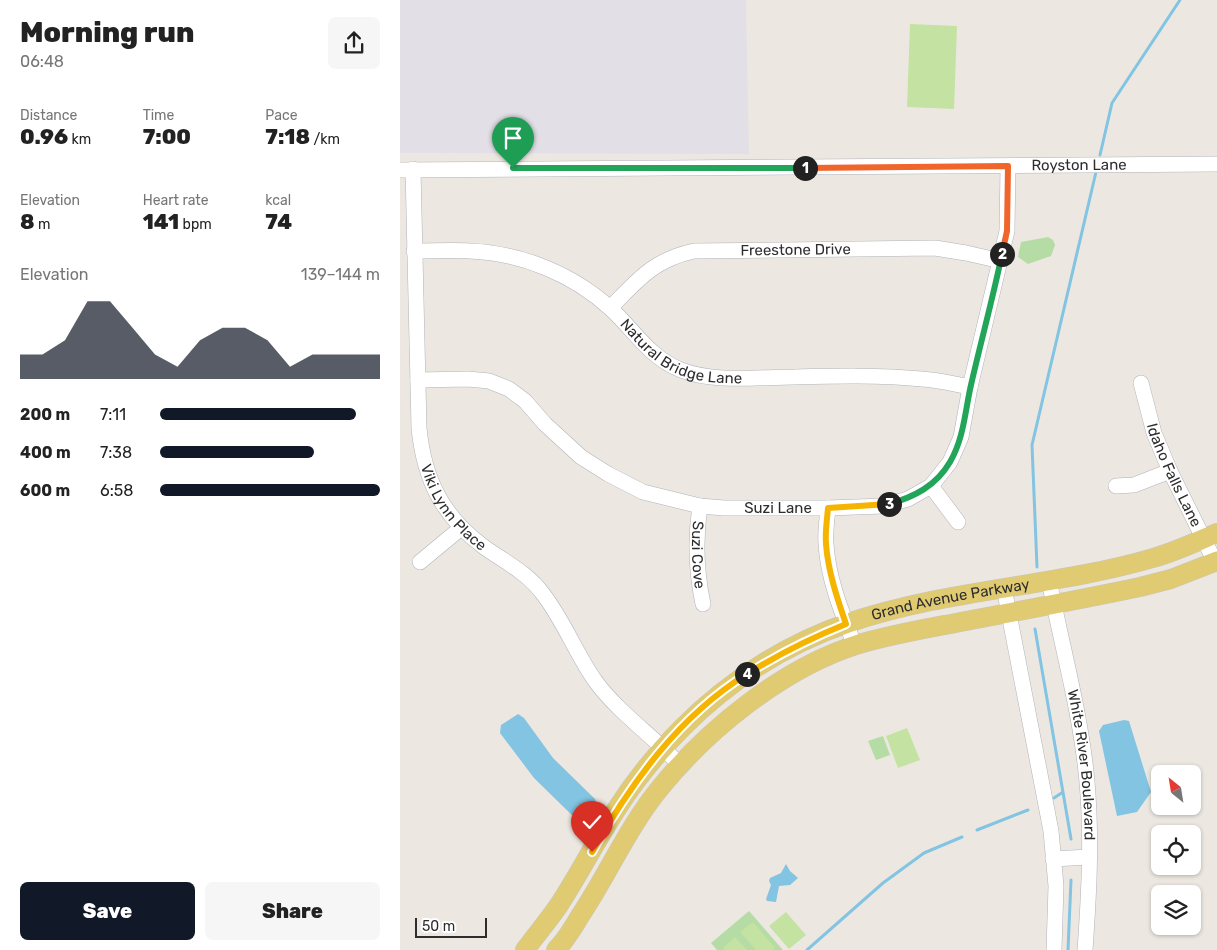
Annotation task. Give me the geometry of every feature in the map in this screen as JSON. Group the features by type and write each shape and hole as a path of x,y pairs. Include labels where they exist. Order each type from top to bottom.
{"main road":[{"name":"Grand Avenue Parkway","path":"525,950 557,907 630,789 646,768 700,710 743,676 774,657 846,624 912,606 1126,566 1153,558 1210,536"},
{"name":"Grand Avenue Parkway","path":"556,950 594,895 636,822 680,764 711,734 745,706 782,681 855,646 908,632 1054,605 1153,584 1216,561"}],"street":[{"name":"Royston Lane","path":"406,169 1217,164"},
{"name":"Suzi Lane","path":"418,380 468,379 489,381 509,389 525,401 545,424 581,457 608,474 643,492 700,506 724,508 828,508 883,506 908,499 931,486 950,462 961,437 970,387 1007,231 1008,166"},
{"name":"Viki Lynn Place","path":"406,169 414,251 421,452 429,480 443,505 461,528 484,547 516,567 543,593 595,680 610,698 680,764"},
{"name":"Freestone Drive","path":"610,308 651,268 678,255 694,252 935,248 1000,261"},
{"name":"Natural Bridge Lane","path":"414,251 472,251 504,255 533,262 558,273 582,287 610,308 654,355 682,370 716,378 890,376 924,379 970,387"},
{"name":"Idaho Falls Lane","path":"1141,383 1154,432 1170,471 1210,536 1216,561"},
{"path":"1116,486 1134,485 1170,471"},
{"path":"931,486 958,522"},
{"name":"Suzi Cove","path":"700,506 696,556 697,576 703,604"},
{"path":"828,508 826,543 829,567 837,597 855,646"},
{"path":"420,562 461,528"},
{"name":"White River Boulevard","path":"1049,580 1074,695 1087,782 1089,890 1085,950"},
{"path":"1004,588 1051,831 1056,886 1054,950"},
{"path":"1053,859 1089,858"}],"shaded area":[{"path":"400,0 746,0 749,154 400,153"}],"green space":[{"path":"910,24 957,26 954,109 907,107"},
{"path":"1048,237 1053,240 1055,245 1051,256 1028,264 1018,257 1021,242"},
{"path":"907,728 920,760 898,768 886,736"},
{"path":"883,736 890,755 876,760 868,741"},
{"path":"749,911 783,950 717,950 711,943"},
{"path":"786,912 806,935 789,949 769,926"},
{"path":"753,922 775,948 772,950 756,950 740,932"},
{"path":"735,937 747,950 725,950 723,948"}],"water":[{"path":"518,714 524,718 553,758 595,799 597,805 587,822 580,823 534,778 500,733 501,725"},
{"path":"1124,720 1129,721 1151,792 1137,812 1117,816 1099,731 1103,725"},
{"path":"786,864 790,871 798,878 790,885 779,886 776,902 767,901 771,885 770,878 781,873"}],"waterway":[{"path":"1100,155 1112,103 1180,0"},
{"path":"1037,567 1032,445 1096,172"},
{"path":"1035,629 1071,839"},
{"path":"1054,798 1063,792"},
{"path":"977,830 1028,810"},
{"path":"807,950 883,883 924,853 962,837"},
{"path":"1068,950 1071,880"}],"route":[{"path":"513,168 694,169 1008,166 1007,231 970,387 961,437 950,462 931,486 908,499 883,506 828,508 826,543 829,567 846,624 774,657 743,676 700,710 646,768 630,789 592,852"}]}
